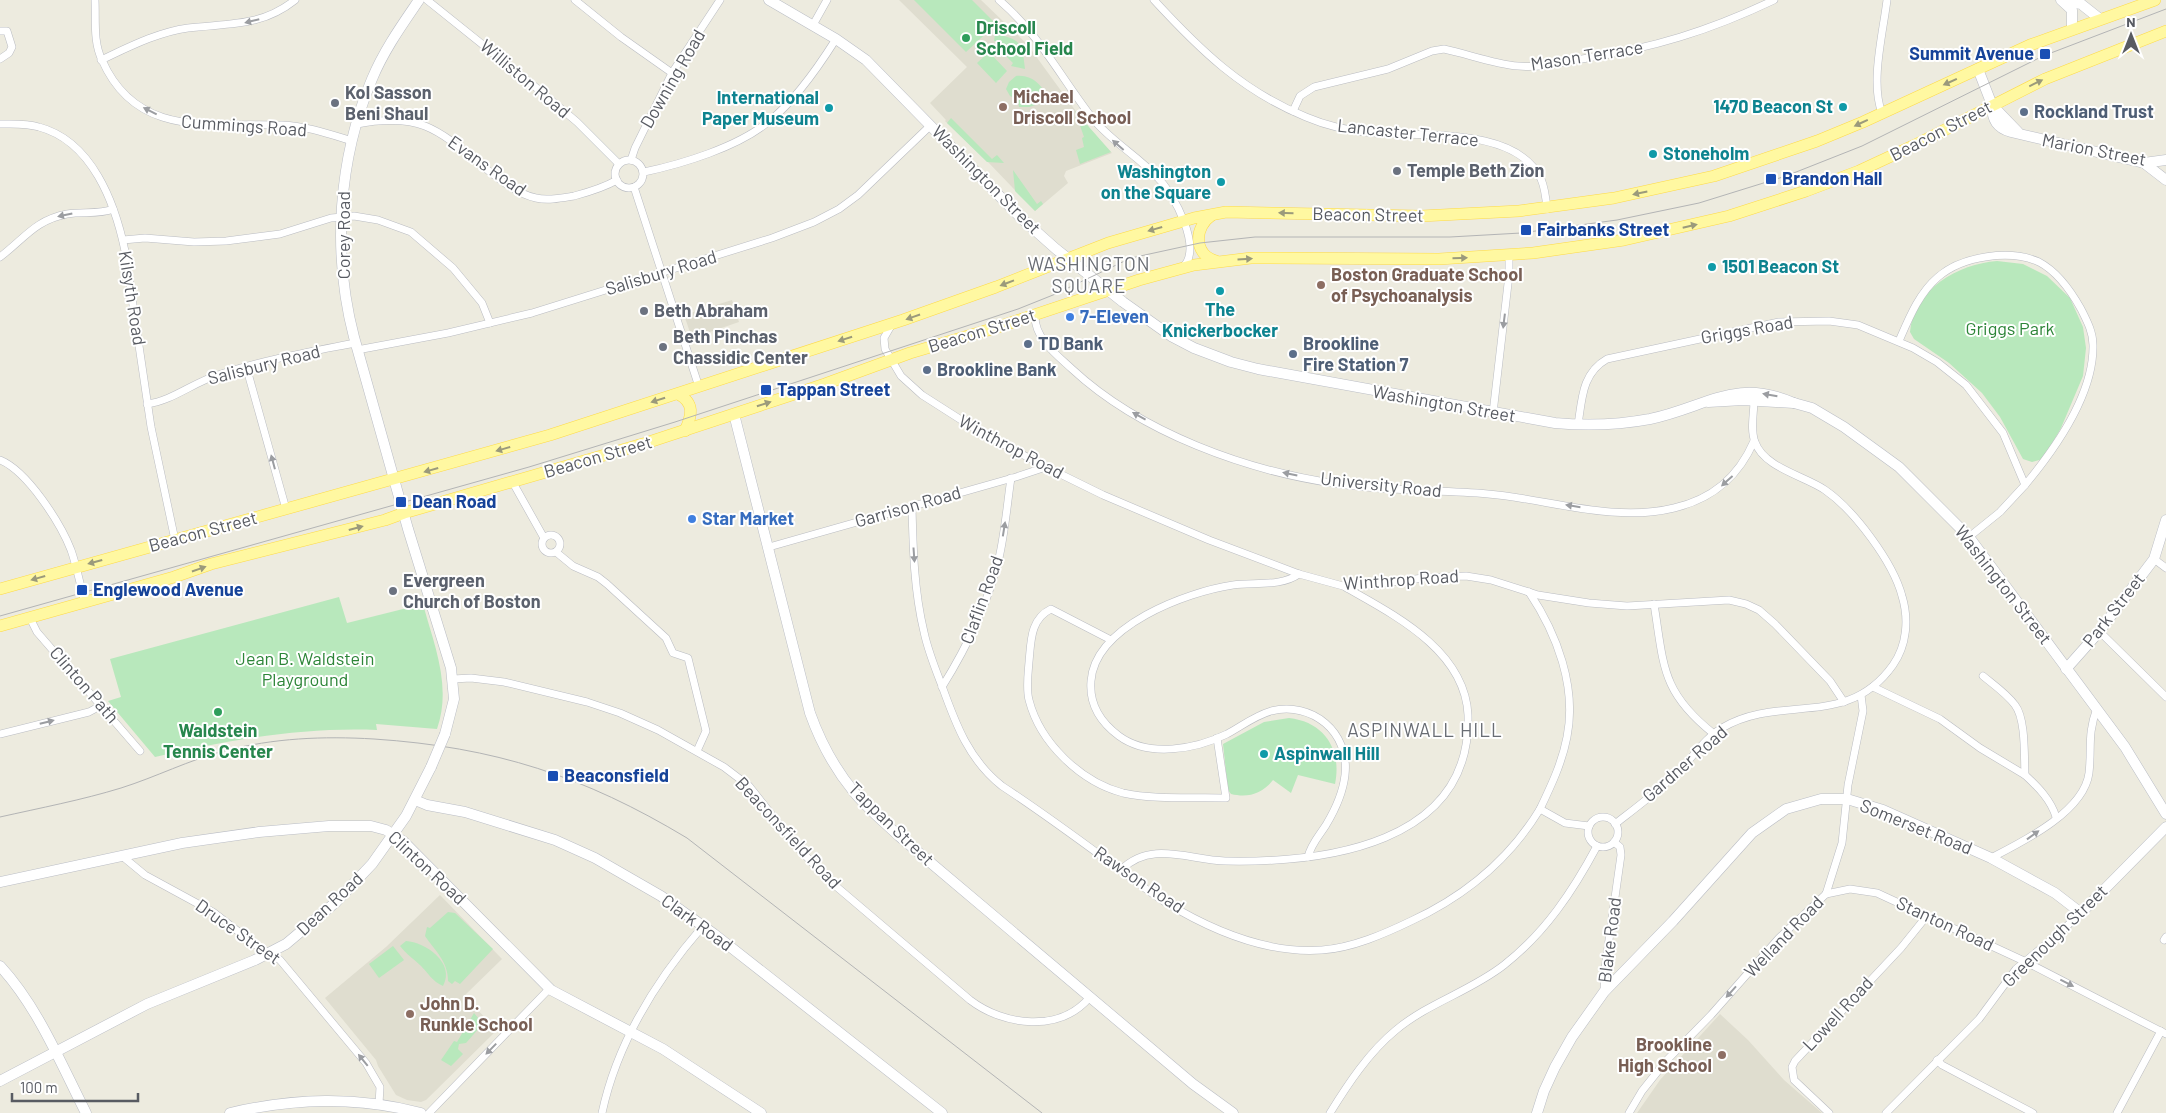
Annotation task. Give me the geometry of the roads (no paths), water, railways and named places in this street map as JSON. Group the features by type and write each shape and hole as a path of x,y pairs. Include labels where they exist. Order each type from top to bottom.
{"main road":[{"name":"Beacon Street","path":"0,589 535,439 892,324 996,287 1121,239 1183,220 1213,214 1237,212 1455,215 1547,208 1634,195 1714,176 1817,141 2030,45 2155,0"},
{"name":"Beacon Street","path":"0,626 174,577 211,564 391,519 404,513 685,431 891,360 1180,269 1216,261 1260,258 1431,259 1562,250 1684,228 1751,210 1806,191 1873,164 2066,69 2166,31"},
{"path":"1213,214 1201,225 1199,235 1203,252 1208,258 1216,261"},
{"path":"678,394 686,399 691,408 691,416 685,431"}],"street":[{"name":"Cummings Road","path":"95,0 98,48 102,60 125,94 142,107 164,118 188,124 297,126 352,140"},
{"path":"102,60 140,42 163,34 188,28 249,23 283,10 295,0"},
{"name":"Corey Road","path":"404,513 347,310 343,278 342,217 352,140 367,91 378,65 419,0"},
{"name":"Williston Road","path":"427,0 577,122 619,164"},
{"path":"575,0 621,37 672,73"},
{"name":"Downing Road","path":"631,160 672,73 720,0"},
{"name":"Washington Street","path":"769,0 836,39 871,64 1009,206 1069,259 1177,339 1200,351 1231,362 1266,371 1492,413 1578,425 1600,425 1649,419 1708,402 1726,394 1755,393 1776,395 1812,408 1844,427 1899,467 1969,537 2125,747 2166,814"},
{"path":"813,25 827,0"},
{"path":"999,0 1034,34 1100,127 1160,180 1183,220 1191,250 1189,259 1180,269"},
{"name":"Lancaster Terrace","path":"1154,0 1182,32 1217,64 1261,96 1316,121 1349,129 1372,132 1458,136 1508,149 1524,158 1538,173 1544,188 1547,208"},
{"name":"Mason Terrace","path":"1293,111 1300,96 1314,87 1388,69 1432,51 1444,49 1517,66 1539,66 1568,62 1628,52 1671,41 1715,27 1774,0"},
{"path":"1882,113 1877,98 1876,84 1887,0"},
{"path":"2061,0 2081,4 2100,19"},
{"path":"2061,0 2072,10 2072,29"},
{"path":"0,31 8,32 12,47 9,53 0,59"},
{"path":"644,172 726,146 758,130 784,107 836,39"},
{"name":"Marion Street","path":"1978,69 1992,106 1993,117 1998,126 2003,130 2144,163 2166,160"},
{"name":"Evans Road","path":"357,124 402,121 422,125 451,140 512,187 537,198 556,199 589,192 616,180"},
{"name":"Kilsyth Road","path":"0,124 41,127 68,141 91,164 113,209 123,240 148,404 175,540"},
{"name":"Salisbury Road","path":"148,404 159,401 204,380 246,366 490,324 661,274 772,238 814,222 839,209 865,189 931,125"},
{"path":"631,160 639,164 644,172 642,182 634,188 625,188 616,180 616,172 619,164 631,160"},
{"path":"2144,163 2166,180"},
{"path":"634,188 699,387"},
{"path":"0,257 33,227 48,219 66,214 96,213 113,209"},
{"path":"123,240 145,238 211,242 242,240 280,234 321,221 342,217 366,218 390,223 419,238 462,277 482,303 490,324"},
{"path":"1492,413 1509,275 1508,255"},
{"path":"1899,341 1911,312 1938,276 1969,261 2002,255 2038,262 2056,275 2072,292 2091,331 2093,345 2091,365 2068,427 2050,455 2025,485 2000,512 1969,537"},
{"name":"University Road","path":"1035,315 1035,328 1042,338 1080,376 1115,402 1160,428 1212,452 1276,471 1337,484 1410,491 1488,494 1621,512 1671,509 1713,494 1732,477 1754,441"},
{"name":"Griggs Road","path":"1578,425 1583,390 1591,370 1598,364 1615,356 1779,322 1829,321 1858,325 1899,341 1937,362 1966,385 2003,434 2025,485"},
{"name":"Winthrop Road","path":"892,324 884,341 885,349 906,383 922,395 980,432 1046,467 1158,519 1299,574 1343,586 1466,576 1485,578 1560,600 1609,605 1730,600 1759,610 1775,624 1830,681 1844,702"},
{"path":"246,366 286,510"},
{"path":"1754,400 1754,441"},
{"name":"Washington Street","path":"1708,402 1754,400 1794,403"},
{"name":"Tappan Street","path":"734,414 810,714 826,748 844,779 855,794 899,836 1193,1084 1233,1113"},
{"name":"Gardner Road","path":"1615,824 1667,782 1714,734 1728,725 1758,713 1826,707 1844,702 1873,687 1894,663 1904,639 1905,608 1895,578 1863,528 1841,503 1821,487 1776,464 1763,453 1754,441"},
{"path":"0,460 7,463 24,477 38,495 67,541 85,602"},
{"name":"Garrison Road","path":"769,547 1046,467"},
{"name":"Claflin Road","path":"942,687 966,646 994,576 1002,541 1011,478"},
{"path":"512,482 544,538"},
{"name":"Rawson Road","path":"912,506 915,573 922,626 942,687 964,741 986,772 1002,786 1171,905 1234,935 1265,946 1286,950 1330,949 1357,942 1401,926 1435,909 1483,877 1506,856 1540,809 1556,774 1564,749 1569,724 1569,698 1566,676 1559,652 1529,592"},
{"name":"Dean Road","path":"0,1081 167,995 269,953 286,944 340,899 365,872 395,834 415,800 431,767 445,734 453,705 453,679 404,513"},
{"name":"Park Street","path":"2066,669 2099,631 2154,559 2166,520"},
{"path":"556,552 560,544 558,537 552,534 544,538 541,544 544,550 550,553 556,552 573,566 603,581 666,638 673,653 688,658 706,731 697,751"},
{"path":"2154,559 2166,568"},
{"path":"1299,574 1283,581 1227,586 1183,599 1136,622 1111,640 1096,663 1091,684 1095,708 1109,728 1127,740 1155,748 1185,748 1218,738 1259,716 1280,710 1302,711 1316,716 1327,723 1335,731 1344,752 1344,780 1335,808 1311,847 1308,857"},
{"path":"1121,870 1140,857 1156,852 1224,861 1269,860 1308,857 1366,845 1404,830 1422,819 1439,802 1461,762 1467,738 1468,713 1464,693 1457,676 1444,657 1406,624 1343,586"},
{"path":"1654,604 1663,661 1670,683 1681,702 1714,734"},
{"path":"1111,640 1051,609 1041,615 1034,627 1028,694 1040,726 1070,763 1102,786 1124,793 1226,798 1218,738"},
{"name":"Clinton Path","path":"30,618 37,632 140,751"},
{"path":"2099,631 2166,697"},
{"path":"1984,676 2002,691 2018,709 2022,726 2025,775"},
{"name":"Beaconsfield Road","path":"453,679 471,678 504,682 587,702 645,723 697,751 745,782 814,866 979,1007 1006,1018 1037,1022 1066,1016 1078,1009 1090,998"},
{"path":"1873,687 1940,719 1966,738 2025,775 2039,789 2053,808 2056,817"},
{"name":"Welland Road","path":"1629,1113 1642,1091 1666,1061 1711,1015 1779,938 1826,894 1842,842 1852,763 1863,711 1860,694"},
{"path":"0,734 89,712 102,705"},
{"path":"1990,858 2030,838 2078,799 2085,787 2089,773 2090,725 2097,708"},
{"name":"Somerset Road","path":"1604,992 1673,921 1752,833 1786,809 1821,799 1847,799 1883,810 1990,858 2055,893 2081,913"},
{"name":"Clark Road","path":"415,800 428,805 473,814 555,840 595,858 661,896 703,926 942,1113"},
{"path":"1540,809 1565,822 1590,826"},
{"path":"1607,818 1615,824 1618,833 1614,842 1606,847 1597,846 1590,839 1590,826 1593,821 1607,818"},
{"name":"Clinton Road","path":"0,882 212,838 303,828 366,825 383,828 395,834 550,989 563,998 680,1059 761,1113"},
{"name":"Greenough Street","path":"1886,1113 1979,1019 2008,977 2081,913 2166,826"},
{"name":"Blake Road","path":"1536,1113 1555,1067 1572,1037 1604,992 1605,968 1621,855 1620,847 1614,842"},
{"path":"1330,1113 1366,1060 1397,1029 1487,977 1528,944 1571,892 1597,846"},
{"name":"Druce Street","path":"122,856 146,875 213,912 283,963 366,1063 380,1087 379,1104"},
{"name":"Stanton Road","path":"1826,894 1850,889 1877,893 2024,961 2164,1032"},
{"name":"Lowell Road","path":"1829,1113 1794,1080 1792,1067 1795,1061 1901,948 1926,917"},
{"path":"602,1113 614,1072 631,1032 668,969 703,926"},
{"path":"0,966 16,983 33,1011 86,1113"},
{"path":"429,1113 550,989"},
{"path":"2117,1113 2164,1032"},
{"path":"1937,1060 1942,1065 2033,1113"},
{"path":"230,1113 298,1102 358,1101 416,1112"}],"tram line":[{"path":"0,616 529,467 675,422 1018,309 1053,295 1131,258 1200,243 1255,237 1450,237 1521,233 1617,220 1699,203 1786,176 1862,146 2043,56 2166,9"},
{"path":"0,817 121,788 198,759 261,743 317,738 374,739 418,743 499,757 575,782 649,816 687,838 1042,1113"}],"place":[{"name":"Driscoll School Field","path":"966,38"},
{"name":"Summit Avenue","path":"2045,54"},
{"name":"Kol Sasson Beni Shaul","path":"335,103"},
{"name":"Michael Driscoll School","path":"1003,107"},
{"name":"1470 Beacon St","path":"1843,107"},
{"name":"International Paper Museum","path":"829,108"},
{"name":"Rockland Trust","path":"2024,112"},
{"name":"Stoneholm","path":"1653,154"},
{"name":"Temple Beth Zion","path":"1397,171"},
{"name":"Brandon Hall","path":"1771,179"},
{"name":"Washington on the Square","path":"1221,182"},
{"name":"Fairbanks Street","path":"1526,230"},
{"name":"1501 Beacon St","path":"1712,267"},
{"name":"Boston Graduate School of Psychoanalysis","path":"1321,285"},
{"name":"The Knickerbocker","path":"1220,291"},
{"name":"Beth Abraham","path":"644,311"},
{"name":"7-Eleven","path":"1070,317"},
{"name":"TD Bank","path":"1028,344"},
{"name":"Beth Pinchas Chassidic Center","path":"663,347"},
{"name":"Brookline Fire Station 7","path":"1293,354"},
{"name":"Brookline Bank","path":"927,370"},
{"name":"Tappan Street","path":"766,390"},
{"name":"Dean Road","path":"401,502"},
{"name":"Star Market","path":"692,519"},
{"name":"Englewood Avenue","path":"82,590"},
{"name":"Evergreen Church of Boston","path":"393,591"},
{"name":"Waldstein Tennis Center","path":"218,712"},
{"name":"Aspinwall Hill","path":"1264,754"},
{"name":"Beaconsfield","path":"553,776"},
{"name":"John D. Runkle School","path":"410,1014"},
{"name":"Brookline High School","path":"1722,1055"}],"district":[{"name":"WASHINGTON SQUARE","path":"1089,275"},
{"name":"ASPINWALL HILL","path":"1425,730"}],"park label":[{"name":"Griggs Park","path":"2010,329"},
{"name":"Jean B. Waldstein Playground","path":"305,670"}]}
